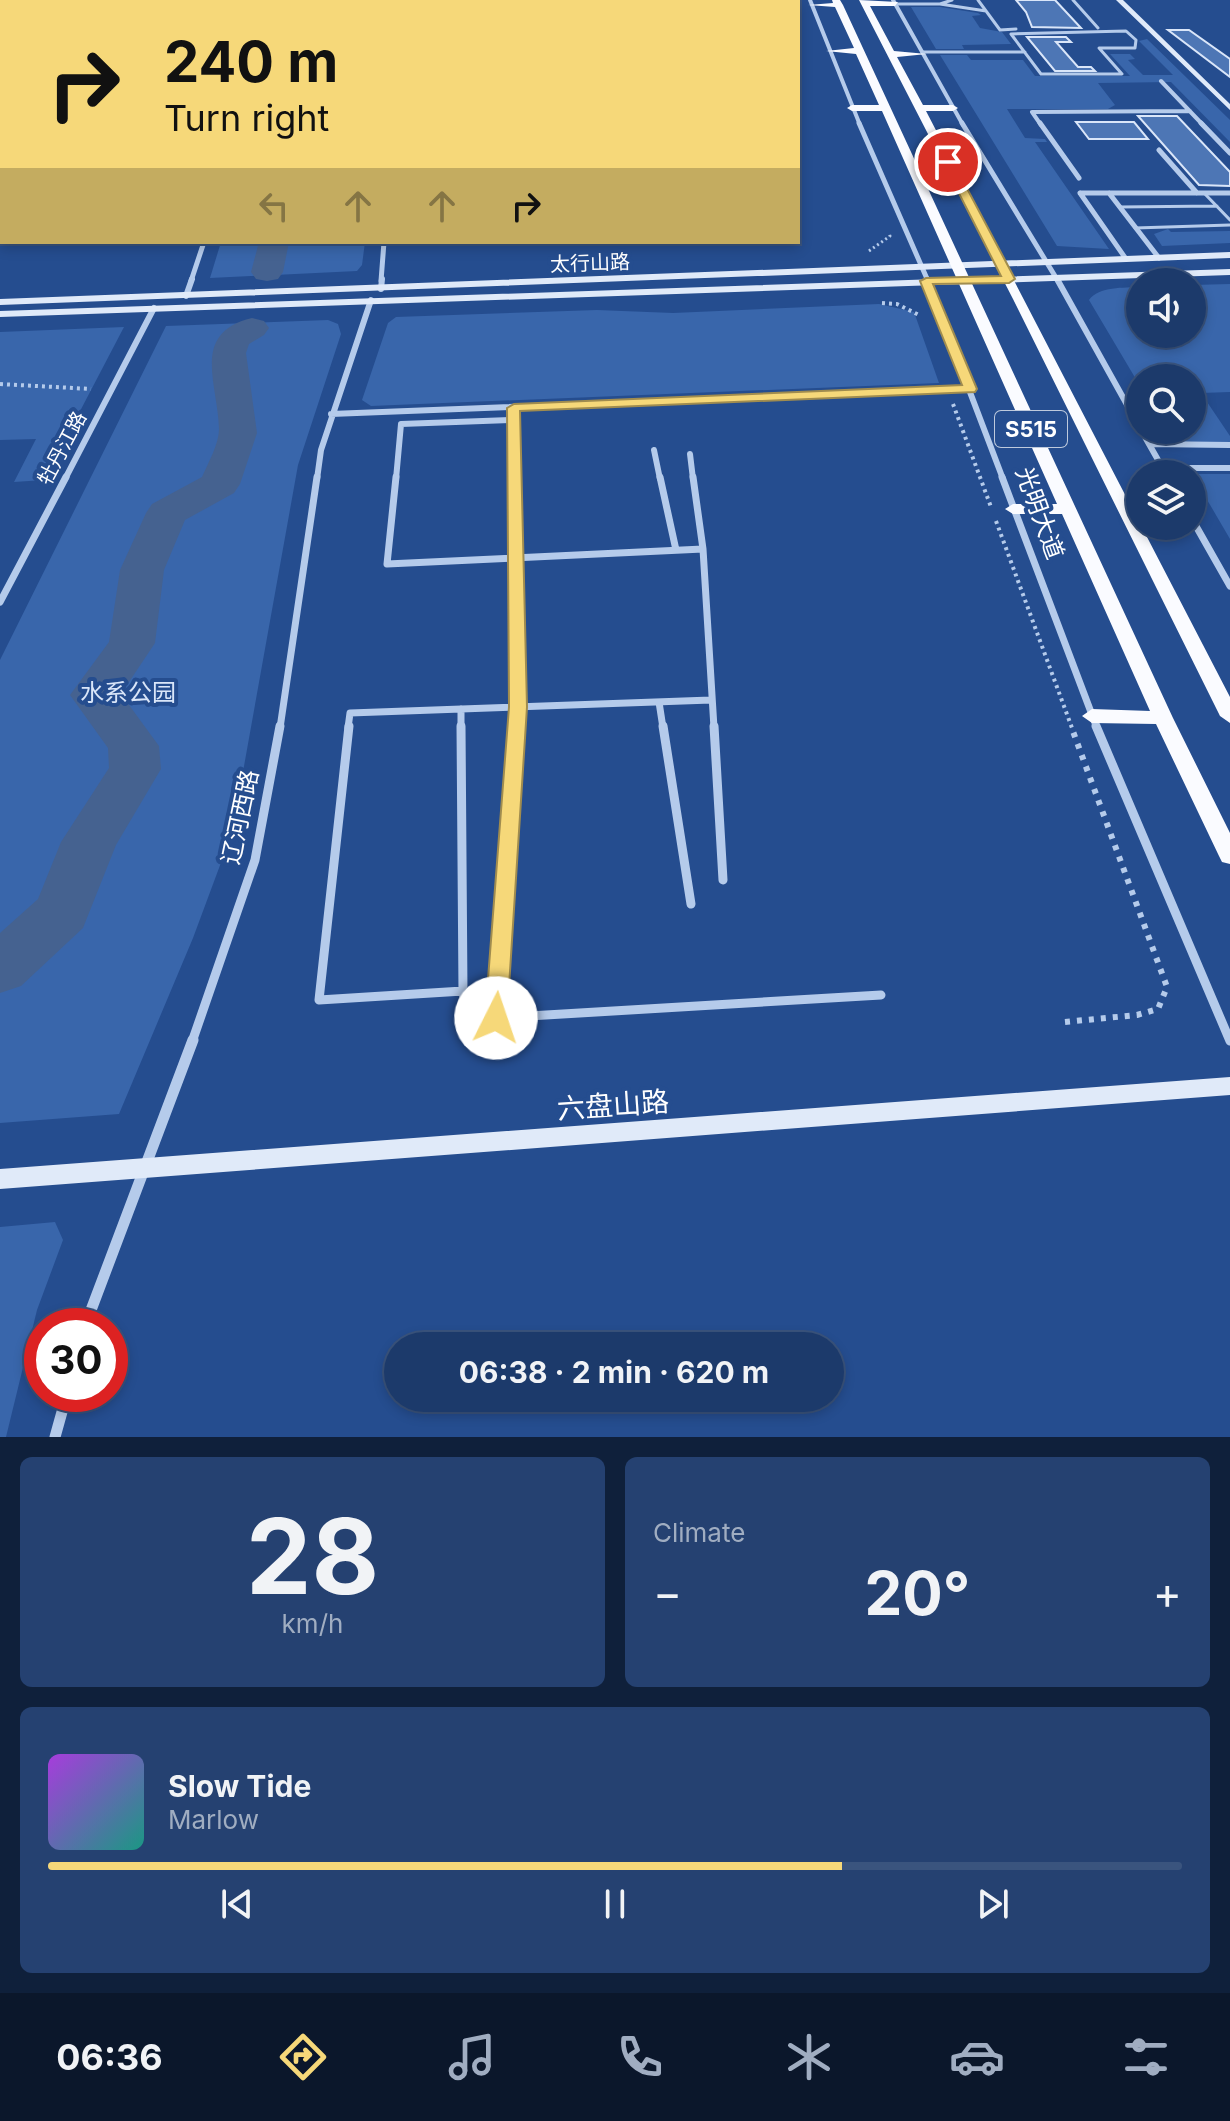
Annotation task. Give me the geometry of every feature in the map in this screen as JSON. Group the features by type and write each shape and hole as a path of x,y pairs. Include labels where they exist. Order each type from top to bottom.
{"main road":[{"path":"1119,0 1230,108"},
{"path":"864,2 894,2"},
{"name":"S515","path":"864,2 1126,497"},
{"path":"811,3 837,3"},
{"name":"光明大道","path":"837,3 1163,718 1230,856"},
{"path":"830,51 859,51"},
{"path":"892,54 922,53"},
{"path":"852,108 885,108"},
{"path":"919,108 953,108"},
{"name":"太行山路","path":"0,314 926,281 1001,264 1230,255"},
{"name":"太行山路","path":"0,302 923,268 1009,279 1230,272"},
{"path":"1013,509 1068,509"},
{"name":"S515","path":"1147,540 1230,716"},
{"path":"1092,716 1163,718"},
{"name":"六盘山路","path":"0,1179 1230,1086"}],"street":[{"path":"894,2 953,108 1047,262 1126,404"},
{"name":"光明大道","path":"811,3 852,108 923,268 1092,716 1230,1041"},
{"path":"1161,81 1230,153"},
{"path":"1079,178 1032,112 1190,111"},
{"path":"1159,150 1200,193"},
{"path":"1126,259 1080,193 1230,193"},
{"path":"1109,193 1159,258"},
{"path":"186,296 203,244"},
{"path":"381,289 384,244"},
{"name":"辽河西路","path":"92,1308 220,968 255,860 274,769 317,470 331,414 371,300"},
{"name":"牡丹江路","path":"0,602 154,308"},
{"path":"331,414 970,389"},
{"path":"496,1018 518,707 514,408"},
{"path":"512,420 401,424 387,564 703,549"},
{"path":"1158,460 1149,444 1230,445"},
{"path":"654,450 676,550"},
{"path":"690,454 703,549 723,880"},
{"path":"1206,469 1230,468"},
{"path":"1204,540 1230,586"},
{"path":"463,991 319,1000 350,713 711,700"},
{"path":"659,702 691,904"},
{"path":"461,709 463,991 466,1013 496,1018 881,995"},
{"path":"55,1437 62,1412"}],"lane":[{"path":"940,4 952,0"},
{"path":"978,0 1000,30 1098,28 1073,0"},
{"path":"894,2 940,4 986,11"},
{"path":"1126,31 1136,40 1135,48 1099,48 1122,74 1041,74 1025,52 1011,34 1126,31"},
{"path":"922,53 1025,52"},
{"path":"1200,193 1217,206 1230,223"},
{"path":"1119,207 1217,206"},
{"path":"1135,228 1230,223"}],"path":[{"path":"869,251 882,244"},
{"path":"897,304 919,313 925,328"},
{"path":"0,384 91,389"},
{"path":"952,403 1167,987 1158,1009 1137,1015 1065,1022"}],"green space":[{"path":"911,7 940,7 978,13 981,15 972,16 980,28 1002,32 1011,44 936,49"},
{"path":"1147,39 1230,120 1230,142 1171,82 1098,83 1115,105 1108,109 1007,109 1025,138 1045,139 1047,142 1035,142 1109,249 1057,246 940,55 967,55 971,60 1023,60 1035,76 1130,76 1110,54 1130,54 1135,59 1128,60 1143,75 1173,75 1139,41"},
{"path":"1168,229 1171,232 1230,231 1230,243 1162,246 1154,234"},
{"path":"220,244 365,244 362,265 357,271 210,278"},
{"path":"1230,284 1230,392 1206,393 1206,364 1127,364 1089,300 1105,290 1126,288 1126,348 1206,348 1206,285"},
{"path":"879,304 914,312 939,383 371,406 362,400 388,323 396,317 597,310 673,313"},
{"name":"水系公园","path":"328,320 338,324 341,334 298,465 232,833 193,938 119,1114 0,1123 0,660 166,326"},
{"path":"124,327 44,480 14,482 36,439 0,440 0,332"},
{"path":"1206,400 1230,436 1230,443 1206,443"},
{"path":"1206,474 1230,474 1230,539 1206,498"},
{"path":"55,1222 63,1240 38,1308 24,1308 24,1363 6,1437 0,1437 0,1227"}],"building":[{"path":"1016,0 1055,0 1081,28 1032,27 1026,12"},
{"path":"1168,30 1189,30 1230,59 1230,77"},
{"path":"1027,37 1066,37 1071,42 1056,42 1078,67 1091,67 1095,71 1055,71"},
{"path":"1138,116 1177,116 1230,172 1230,186 1199,185"},
{"path":"1076,122 1134,122 1148,139 1089,139"}],"waterway":[{"path":"267,272 274,244"},
{"path":"0,969 62,912 89,842 135,769 133,746 95,695 132,643 142,570 167,513 220,484 238,433 229,353 233,339 252,328"}],"route":[{"path":"496,1018 518,707 514,408 970,389 926,281 1009,279 948,162"}]}
